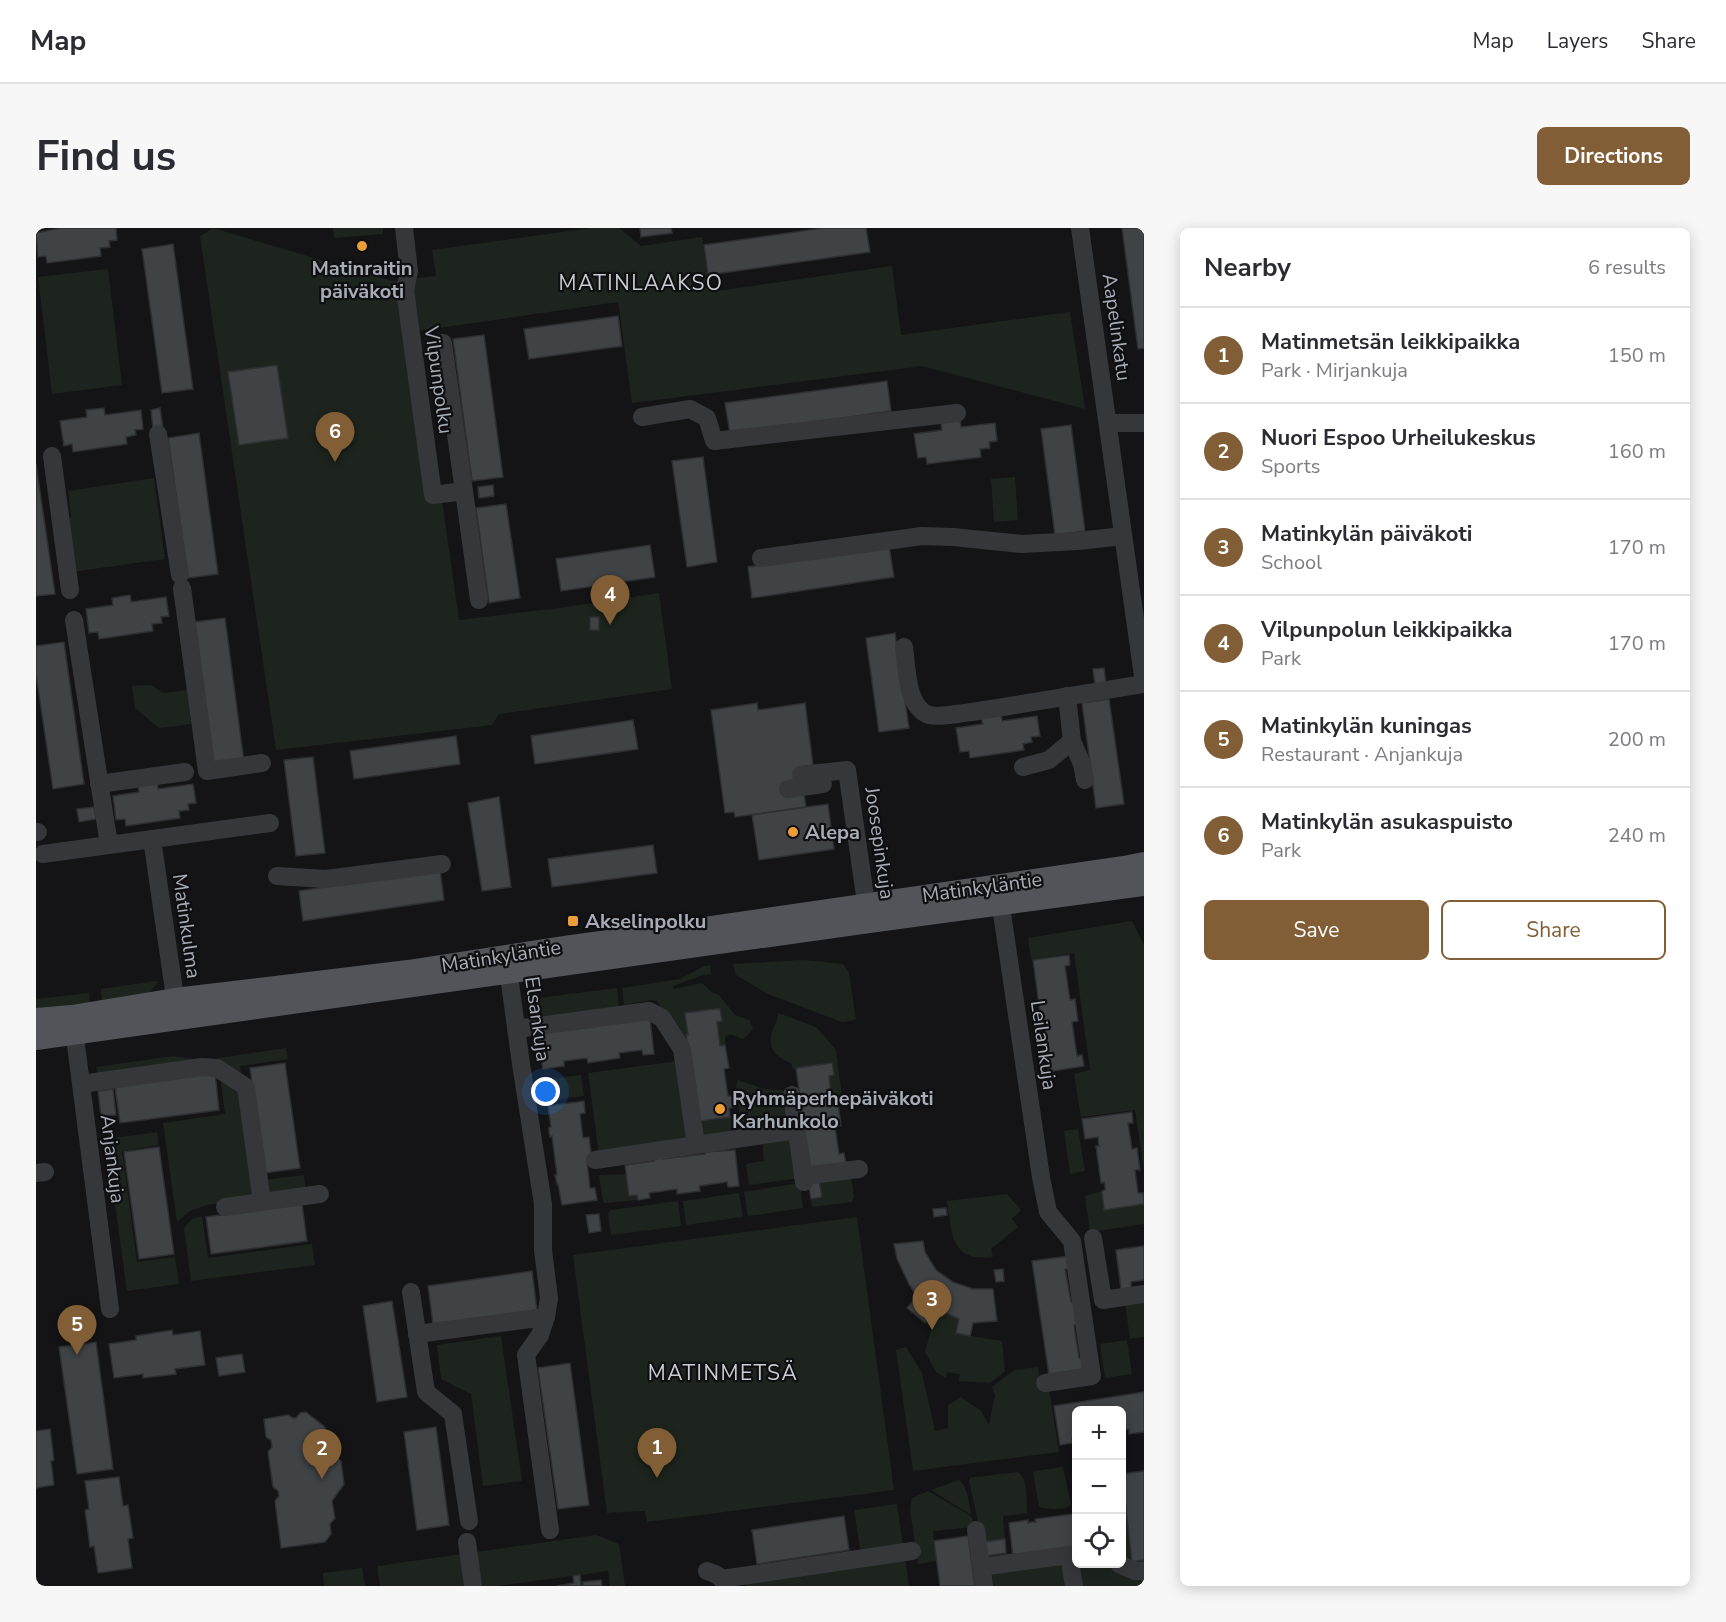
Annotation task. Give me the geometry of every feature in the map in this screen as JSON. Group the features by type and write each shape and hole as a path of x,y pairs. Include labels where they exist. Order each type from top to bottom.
{"main road":[{"name":"Matinkyläntie","path":"999,895 1144,863"},
{"name":"Matinkyläntie","path":"36,1039 73,1024 306,992 408,971 508,965 570,946 868,913 999,895 1144,885"},
{"name":"Matinkyläntie","path":"36,1019 73,1024"}],"street":[{"name":"Vilpunpolku","path":"404,228 409,271 405,290 433,495 464,491"},
{"name":"Aapelinkatu","path":"1080,228 1144,683"},
{"path":"443,344 479,600"},
{"path":"642,417 690,409 707,418 714,441 957,413"},
{"path":"1108,423 1144,423"},
{"path":"158,434 207,771 262,763"},
{"path":"52,456 70,590"},
{"path":"761,558 922,536 1022,544 1124,536"},
{"path":"74,620 109,845"},
{"path":"904,647 912,696 916,706 930,715 947,715 1144,683"},
{"path":"1068,696 1072,741 1082,764 1084,780"},
{"path":"1023,767 1049,760 1072,741"},
{"path":"99,784 185,772"},
{"name":"Joosepinkuja","path":"797,784 844,778 868,913"},
{"path":"43,854 270,823"},
{"name":"Matinkulma","path":"152,839 177,1009"},
{"path":"277,876 326,879 442,864"},
{"name":"Leilankuja","path":"999,895 1041,1178 1048,1212 1072,1241 1092,1376 1045,1383"},
{"name":"Elsankuja","path":"508,965 543,1204 543,1250 549,1298 546,1317"},
{"path":"516,1029 649,1011 662,1018 682,1049 696,1145"},
{"name":"Anjankuja","path":"73,1024 110,1309"},
{"path":"81,1084 202,1067 217,1068 232,1077 246,1087 262,1202"},
{"path":"792,1095 803,1179 859,1169"},
{"path":"595,1160 797,1130"},
{"path":"225,1207 320,1194"},
{"path":"1093,1238 1103,1300 1144,1294"},
{"path":"411,1292 426,1392 453,1414 469,1521"},
{"path":"417,1334 546,1317 540,1335 526,1355 550,1530"},
{"path":"976,1530 984,1586"},
{"path":"467,1542 474,1586"},
{"path":"718,1578 912,1551"},
{"path":"981,1567 1072,1554"},
{"path":"1073,1568 1074,1586"}],"shaded area":[{"path":"213,228 392,281 436,276 432,250 591,228 619,228 641,246 702,237 710,292 892,266 901,335 1070,312 1085,409 922,366 632,403 618,302 418,331 459,620 659,593 672,689 499,714 492,725 276,750 200,236"},
{"path":"333,228 383,228 383,234 334,238"},
{"path":"108,269 122,385 52,394 38,277"},
{"path":"1015,477 1018,520 994,522 991,479"},
{"path":"154,478 165,559 71,572 65,530 71,516 68,491"},
{"path":"151,685 163,693 188,690 191,724 159,728 135,708 132,686"},
{"path":"1132,921 1144,945 1144,1170 1135,1110 1081,1117 1074,1074 1090,1070 1074,953 1031,959 1028,938"},
{"path":"803,960 843,964 849,973 856,1020 842,1022 768,994 736,975 733,964"},
{"path":"710,965 711,974 673,986 674,989 702,983 713,993 719,995 735,1015 749,1020 753,1028 742,1039 729,1035 725,1037 725,1045 720,1046 717,1022 722,1021 720,1009 685,1013 688,1035 676,1037 657,1001 624,1005 622,988 680,979"},
{"path":"158,982 147,996 102,1005 101,989"},
{"path":"617,988 619,1008 530,1020 528,1004 530,999"},
{"path":"89,993 90,1007 36,1010 36,999"},
{"path":"778,1013 816,1027 836,1050 842,1096 831,1098 826,1064 793,1069 791,1063 774,1052 771,1038"},
{"path":"286,1048 288,1059 240,1066 256,1181 304,1175 306,1192 207,1205 190,1211 177,1222 163,1123 225,1114 218,1058"},
{"path":"173,1056 213,1062 98,1079 96,1067"},
{"path":"678,1061 689,1141 599,1154 588,1073"},
{"path":"581,1075 584,1096 543,1101 539,1080"},
{"path":"738,1080 764,1089 782,1090 786,1094 792,1128 742,1135 736,1085"},
{"path":"735,1116 737,1126 731,1126 731,1130 701,1138 696,1121"},
{"path":"1078,1129 1085,1171 1070,1174 1064,1131"},
{"path":"157,1132 159,1145 122,1151 137,1262 175,1257 179,1284 127,1291 106,1139"},
{"path":"786,1136 794,1144 800,1178 749,1185 746,1164 764,1161 762,1140"},
{"path":"626,1174 629,1196 637,1195 638,1200 605,1203 599,1175"},
{"path":"851,1177 854,1197 852,1202 812,1207 811,1199 821,1197 819,1180"},
{"path":"800,1183 803,1208 748,1216 744,1192"},
{"path":"1102,1191 1105,1210 1144,1204 1144,1224 1090,1232 1085,1196"},
{"path":"739,1193 743,1217 686,1225 683,1201"},
{"path":"1007,1194 1021,1210 1012,1219 1018,1227 991,1249 993,1257 968,1255 961,1250 952,1235 947,1201"},
{"path":"678,1201 681,1226 611,1235 608,1213 611,1210"},
{"path":"202,1216 208,1258 312,1244 315,1265 191,1281 184,1228 192,1219"},
{"name":"MATINMETSÄ","path":"857,1217 894,1490 647,1522 645,1511 607,1513 573,1255"},
{"path":"1144,1299 1144,1337 1130,1339 1125,1302"},
{"path":"935,1308 959,1319 956,1333 1002,1341 1005,1371 990,1383 959,1381 960,1374 947,1372 946,1378 936,1372 925,1352 932,1327 925,1323"},
{"path":"501,1336 522,1481 483,1486 471,1394 441,1379 437,1345"},
{"path":"1127,1340 1132,1374 1105,1378 1100,1344"},
{"path":"906,1347 922,1373 935,1431 948,1428 948,1405 961,1397 981,1411 989,1425 995,1395 992,1387 1014,1370 1038,1367 1041,1389 1049,1388 1059,1452 913,1471 896,1350"},
{"path":"1063,1467 1071,1505 1060,1509 1039,1507 1033,1472"},
{"path":"1018,1472 1024,1480 1027,1513 1003,1516 1005,1539 985,1542 982,1540 970,1478"},
{"path":"959,1480 966,1491 971,1515 931,1490"},
{"path":"928,1491 969,1515 974,1527 933,1531 936,1561 918,1564 910,1510 912,1498"},
{"path":"897,1504 909,1586 746,1586 744,1578 862,1561 854,1510"},
{"path":"1126,1511 1132,1561 1144,1561 1144,1586 1078,1586 1075,1568 1126,1568"},
{"path":"596,1535 619,1544 625,1586 610,1586 608,1571 497,1586 380,1586 377,1566"},
{"path":"1066,1560 1070,1586 986,1586 984,1572"},
{"path":"362,1568 365,1586 324,1586 323,1573"}],"building":[{"path":"61,228 116,228 117,240 109,241 110,247 100,248 101,256 47,263 46,256 38,257 36,233"},
{"path":"640,228 671,228 672,233 641,237"},
{"path":"823,228 866,228 870,252 708,275 704,245"},
{"path":"1122,228 1144,228 1144,348 1138,349"},
{"path":"173,244 193,389 162,393 142,249"},
{"path":"618,316 622,346 529,359 524,329"},
{"path":"484,335 503,477 472,481 453,339"},
{"path":"277,365 288,438 239,445 228,372"},
{"path":"887,381 891,411 730,434 725,403"},
{"path":"104,408 105,415 141,410 143,429 135,430 136,435 126,437 127,444 73,452 72,444 64,446 60,421 87,417 86,410"},
{"path":"160,408 163,429 153,430 151,410"},
{"path":"960,420 961,427 995,423 997,441 989,442 990,448 980,449 981,457 927,464 926,457 918,458 914,434 942,430 941,423"},
{"path":"1071,425 1085,531 1055,535 1041,429"},
{"path":"199,433 218,574 188,578 168,438"},
{"path":"703,457 717,562 687,567 672,461"},
{"path":"36,464 55,594 36,596"},
{"path":"493,485 494,496 479,498 478,487"},
{"path":"506,504 520,598 489,603 476,508"},
{"path":"650,545 655,577 561,591 556,559"},
{"path":"889,546 894,577 752,598 748,567"},
{"path":"130,595 131,602 166,597 169,616 161,617 162,623 152,624 153,631 99,639 98,632 89,633 86,609 113,605 112,598"},
{"path":"590,617 599,617 599,630 590,630"},
{"path":"225,618 244,762 213,766 195,622"},
{"path":"895,633 909,728 879,732 866,638"},
{"path":"64,642 84,784 53,789 36,674 36,646"},
{"path":"1104,668 1106,684 1095,685 1093,669"},
{"path":"1109,699 1124,804 1096,808 1082,703"},
{"path":"757,703 758,710 805,703 813,765 800,767 806,807 735,817 734,812 725,813 711,710"},
{"path":"1001,714 1002,721 1037,716 1040,736 1031,737 1032,742 1023,744 1024,750 970,758 969,751 960,752 956,728 983,724 981,717"},
{"path":"633,720 638,749 535,764 531,736"},
{"path":"456,736 460,764 354,779 350,751"},
{"path":"313,757 325,853 296,856 284,760"},
{"path":"157,782 158,789 193,784 196,803 188,804 189,810 179,811 180,818 126,826 125,819 116,820 113,796 139,792 138,785"},
{"path":"499,797 511,887 482,891 468,803"},
{"name":"Alepa","path":"828,804 834,849 759,860 752,815"},
{"path":"94,807 96,819 79,822 77,809"},
{"path":"653,845 657,873 552,887 548,859"},
{"path":"440,870 444,900 303,921 299,891"},
{"path":"1069,955 1070,965 1065,966 1070,1000 1075,999 1078,1021 1072,1022 1077,1056 1082,1055 1084,1066 1048,1072 1033,960"},
{"path":"720,1009 722,1021 717,1022 720,1046 725,1045 729,1068 724,1069 728,1096 732,1096 734,1107 729,1108 730,1117 700,1121 686,1035 688,1035 685,1013"},
{"path":"650,1019 654,1054 643,1055 642,1050 619,1053 620,1058 588,1063 587,1058 564,1061 564,1066 543,1069 537,1034"},
{"path":"285,1063 300,1168 265,1173 250,1068"},
{"path":"832,1063 834,1075 829,1076 831,1098 832,1104 838,1103 841,1126 835,1127 839,1154 844,1153 846,1165 811,1171 797,1090 799,1090 796,1068"},
{"path":"215,1073 219,1110 120,1123 115,1087"},
{"path":"113,1089 116,1115 101,1116 98,1091"},
{"path":"584,1101 585,1113 580,1114 583,1138 589,1137 592,1161 587,1161 590,1188 595,1188 597,1200 562,1205 555,1175 557,1175 552,1136 550,1137 549,1132 551,1127 548,1106"},
{"path":"1132,1112 1133,1123 1128,1123 1132,1149 1137,1148 1140,1170 1135,1170 1138,1193 1143,1193 1144,1204 1104,1210 1102,1191 1105,1187 1104,1182 1101,1183 1096,1146 1099,1146 1098,1137 1085,1139 1082,1119"},
{"path":"159,1147 174,1254 139,1259 124,1152"},
{"path":"735,1150 739,1186 728,1187 727,1182 699,1186 700,1191 677,1194 677,1189 649,1193 650,1198 638,1200 637,1195 629,1196 625,1165 654,1161 654,1159 705,1154 704,1152"},
{"path":"819,1180 822,1197 811,1199 808,1181"},
{"path":"302,1204 307,1241 211,1254 206,1217"},
{"path":"946,1208 947,1215 934,1217 933,1209"},
{"path":"599,1214 601,1231 589,1233 586,1215"},
{"path":"923,1241 925,1252 936,1270 953,1282 973,1289 993,1289 997,1321 973,1323 970,1336 956,1333 959,1319 935,1308 925,1323 907,1308 917,1297 897,1259 894,1244"},
{"path":"1144,1246 1144,1280 1131,1282 1131,1288 1121,1289 1116,1250"},
{"path":"1069,1256 1070,1268 1065,1269 1071,1302 1075,1301 1079,1324 1074,1325 1079,1358 1084,1357 1085,1369 1049,1375 1032,1261"},
{"path":"1003,1269 1004,1281 996,1282 994,1270"},
{"path":"532,1271 537,1310 433,1324 428,1286"},
{"path":"392,1301 407,1397 377,1402 363,1306"},
{"path":"172,1330 173,1335 200,1331 205,1365 175,1369 176,1374 143,1378 143,1374 114,1378 109,1344 136,1340 136,1336"},
{"path":"96,1342 113,1469 77,1474 59,1347"},
{"path":"242,1354 245,1372 219,1376 216,1358"},
{"path":"570,1363 589,1505 558,1509 538,1368"},
{"path":"1144,1392 1144,1432 1129,1434 1129,1429 1126,1429 1126,1406 1072,1406 1072,1443 1060,1445 1054,1406"},
{"path":"306,1412 325,1427 325,1432 333,1439 337,1457 341,1461 344,1484 332,1501 335,1518 330,1524 331,1534 325,1542 281,1548 275,1501 279,1496 278,1491 273,1487 268,1452 272,1447 271,1440 266,1437 264,1419 288,1415 296,1418 300,1413"},
{"path":"436,1427 449,1525 417,1530 404,1432"},
{"path":"50,1429 54,1485 36,1488 36,1431"},
{"path":"1144,1471 1144,1560 1132,1562 1126,1509 1126,1473"},
{"path":"119,1477 123,1506 128,1505 133,1538 128,1539 132,1568 98,1573 94,1546 90,1547 85,1510 89,1509 85,1481"},
{"path":"1072,1514 1072,1549 1013,1557 1009,1523 1028,1520 1028,1523 1036,1522 1035,1519"},
{"path":"844,1516 849,1550 757,1564 752,1530"},
{"path":"968,1536 975,1586 940,1586 934,1541"},
{"path":"1005,1539 1006,1553 986,1556 984,1542"},
{"path":"580,1575 581,1585 583,1582 601,1580 602,1586 556,1586 574,1583 573,1576"}],"place":[{"name":"Matinraitin päiväkoti","path":"362,246"},
{"name":"Matinkylän asukaspuisto","path":"335,462"},
{"name":"Vilpunpolun leikkipaikka","path":"610,625"},
{"name":"Alepa","path":"793,832"},
{"name":"Akselinpolku","path":"573,921"},
{"name":"Ryhmäperhepäiväkoti Karhunkolo","path":"720,1109"},
{"name":"Matinkylän päiväkoti","path":"932,1330"},
{"name":"Matinkylän kuningas","path":"77,1355"},
{"name":"Matinmetsän leikkipaikka","path":"657,1478"},
{"name":"Nuori Espoo Urheilukeskus","path":"322,1479"}],"district":[{"name":"MATINLAAKSO","path":"641,283"},
{"name":"MATINMETSÄ","path":"723,1373"}]}
